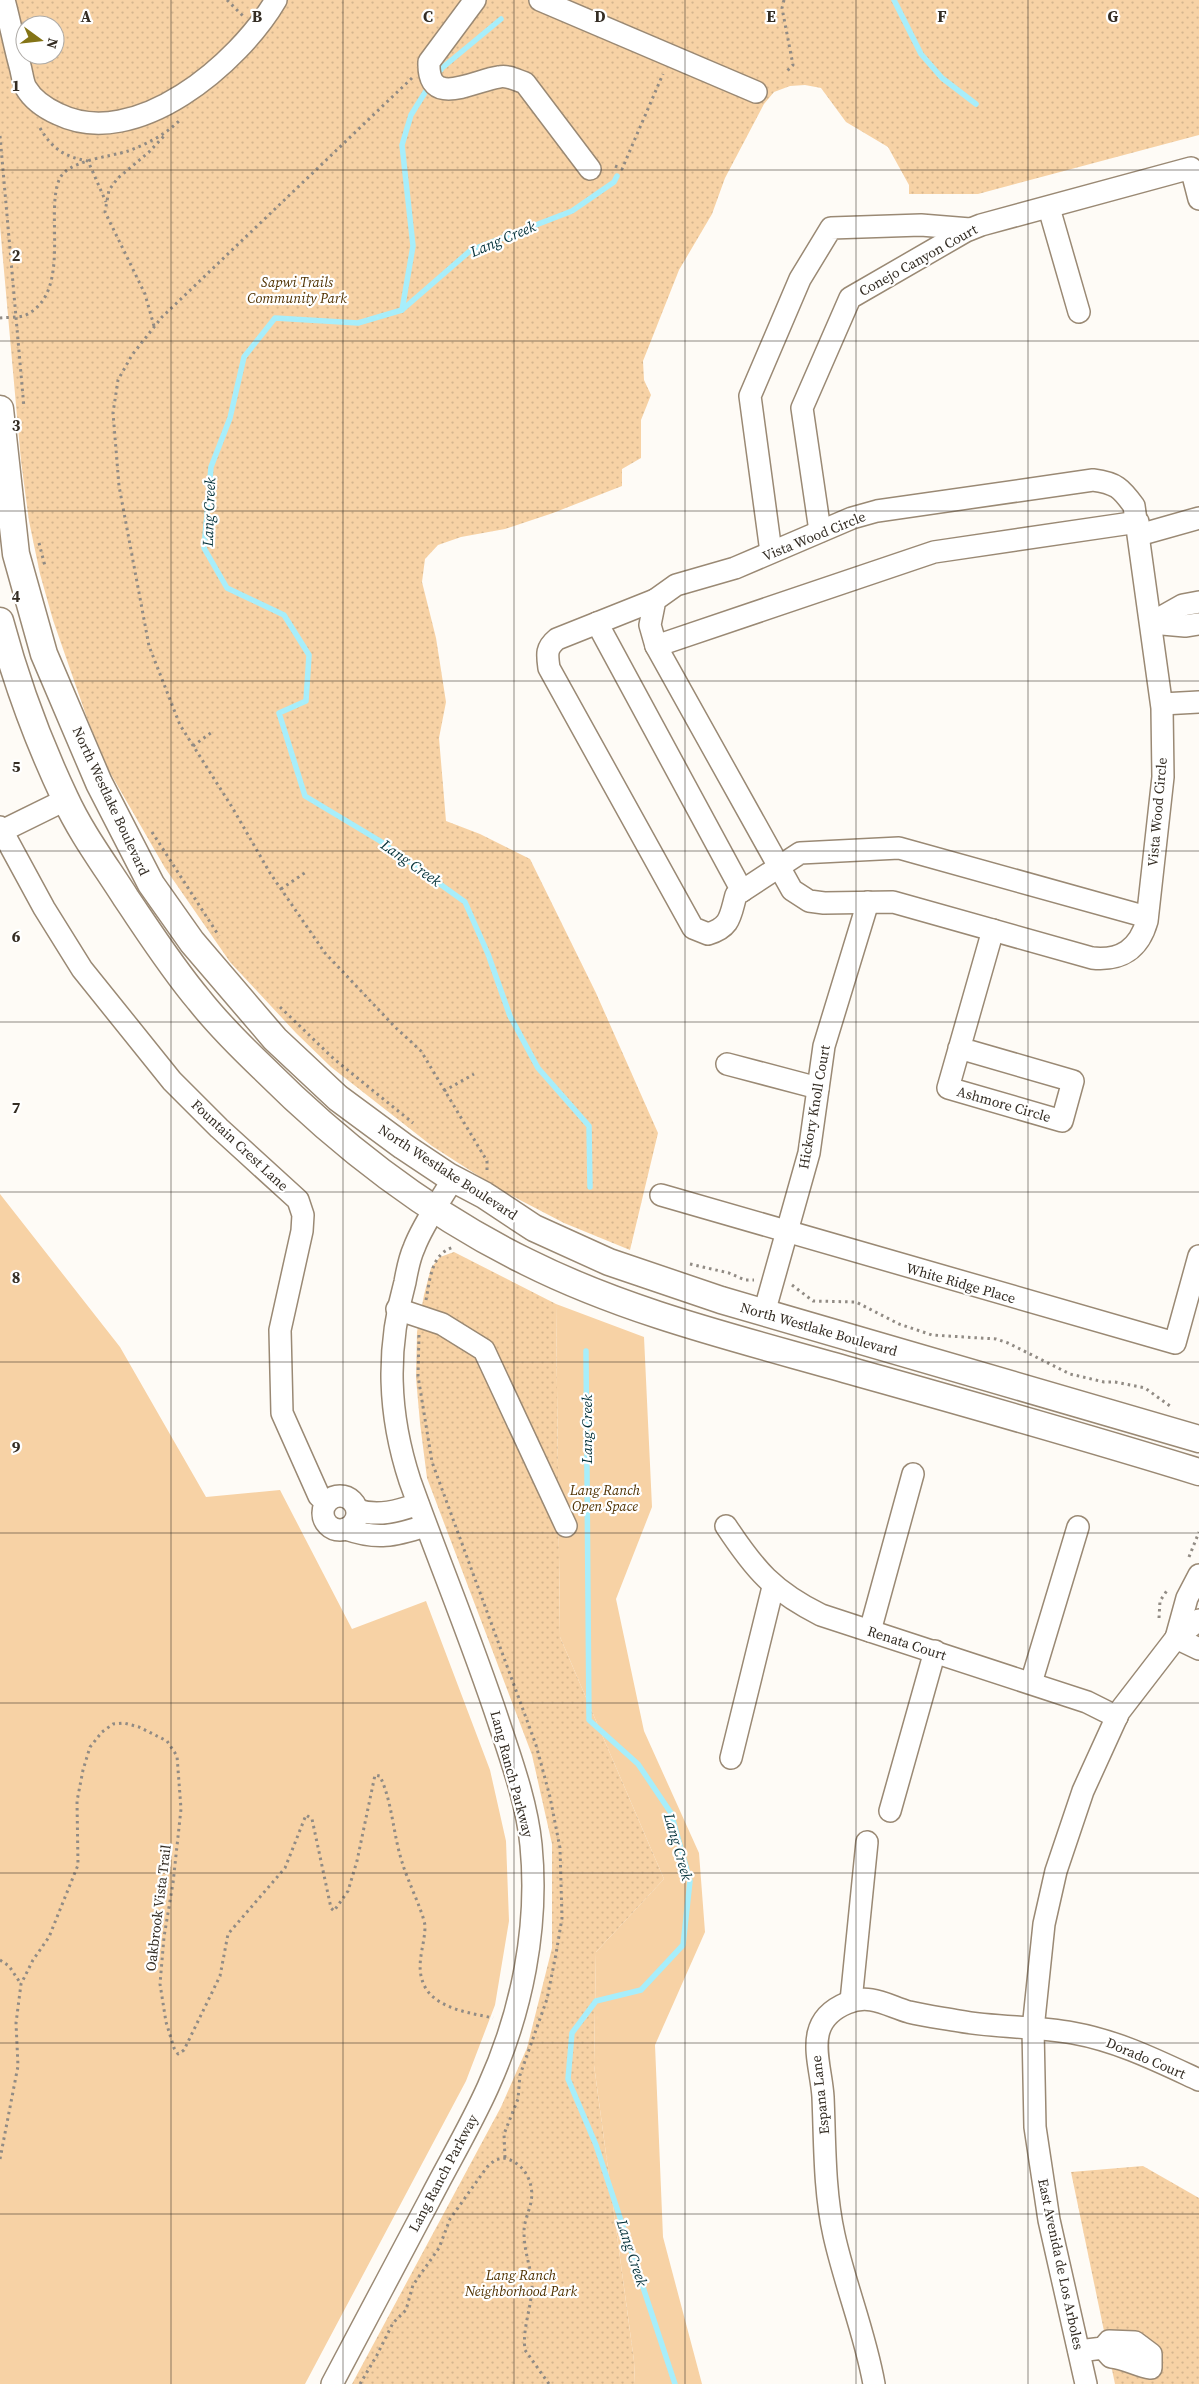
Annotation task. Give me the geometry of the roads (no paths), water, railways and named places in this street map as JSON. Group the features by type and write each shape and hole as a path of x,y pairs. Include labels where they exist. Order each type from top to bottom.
{"main road":[{"name":"North Westlake Boulevard","path":"12,411 16,554 44,654 99,783 151,884 192,942 275,1039 338,1098 403,1146 534,1228 609,1262 764,1313 1199,1439"},
{"name":"North Westlake Boulevard","path":"0,621 23,696 66,800 97,854 148,931 200,1001 304,1110 410,1195 528,1263 608,1297 690,1326 1026,1419 1199,1472"}],"street":[{"path":"4,0 26,88 46,108 72,121 101,124 150,112 189,91 237,50 276,0"},
{"path":"476,0 429,62 428,74 432,81 447,90 455,90 499,76 512,78 525,84 590,169"},
{"path":"540,0 756,92"},
{"name":"Conejo Canyon Court","path":"820,531 802,408 850,298 970,229 1191,168 1199,199"},
{"path":"1049,208 1079,312"},
{"path":"771,552 750,396 800,279 831,228 921,225 970,229"},
{"name":"Vista Wood Circle","path":"1093,480 1110,482 1122,490 1134,506 1139,528 1162,704 1163,777 1147,917 1143,935 1135,947 1122,956 1106,960 1092,958 893,902 824,903 809,901 792,890 656,646 650,625 655,600 676,585 735,568 820,531 852,518 877,511 1093,480"},
{"path":"656,646 934,552 1139,528 1199,518"},
{"path":"655,600 557,638 550,645 546,653 549,668 693,928 708,934 721,930 728,922 736,894 800,853 899,848 1147,917"},
{"path":"1151,623 1183,605 1199,602"},
{"path":"597,623 742,891"},
{"path":"1151,623 1185,626 1199,624"},
{"path":"1162,704 1199,702"},
{"name":"Fountain Crest Lane","path":"66,800 1,829 44,908 82,969 172,1081 219,1128 298,1200 303,1215 302,1231 280,1330 282,1413 319,1496 326,1502 322,1513 326,1523 335,1530 346,1529 375,1537 425,1526"},
{"name":"Hickory Knoll Court","path":"764,1313 809,1153 824,1046 868,902"},
{"name":"Ashmore Circle","path":"959,1048 1074,1081 1062,1121 948,1088 959,1048 993,930"},
{"path":"727,1064 818,1088"},
{"name":"Lang Ranch Parkway","path":"332,2384 488,2087 513,2023 526,1967 531,1925 533,1885 531,1843 509,1754 487,1686 425,1526 399,1447 394,1415 392,1342 397,1309 414,1248 453,1178"},
{"name":"White Ridge Place","path":"661,1195 787,1233 1175,1343 1199,1256"},
{"path":"397,1309 442,1324 484,1350 566,1526"},
{"path":"870,1631 913,1474"},
{"path":"326,1502 330,1498 341,1495 352,1500 357,1510 355,1522 346,1529"},
{"path":"357,1510 378,1513 399,1510 418,1504"},
{"name":"Renata Court","path":"726,1526 749,1561 774,1587 799,1604 821,1615 1087,1702 1117,1717"},
{"path":"1031,1683 1078,1527"},
{"name":"East Avenida de Los Arboles","path":"1176,1638 1187,1598 1198,1581"},
{"path":"731,1758 774,1587"},
{"name":"East Avenida de Los Arboles","path":"1086,2384 1049,2220 1035,2127 1033,2029 1044,1924 1056,1871 1083,1791 1117,1717 1176,1638 1199,1620"},
{"path":"1176,1638 1199,1649"},
{"path":"890,1812 935,1652"},
{"path":"867,1842 851,2001 874,1999 909,2012 988,2026 1033,2029"},
{"name":"Espana Lane","path":"851,2001 836,2009 824,2021 818,2034 816,2047 822,2086 828,2202 834,2235 874,2384"},
{"name":"Dorado Court","path":"1033,2029 1072,2032 1106,2040 1132,2049 1199,2080"},
{"path":"1079,2351 1103,2348"}],"waterway":[{"path":"894,0 921,54 942,78 976,104"},
{"path":"436,76 442,68 501,19"},
{"path":"402,310 413,246 402,145 411,115 429,86"},
{"name":"Lang Creek","path":"590,1187 589,1126 538,1068 510,1016 488,954 465,902 380,841 305,796 279,713 306,701 309,655 284,615 227,588 204,548 211,467 230,418 244,357 275,318 358,323 402,310 471,250 572,211 614,182 617,176"},
{"name":"Lang Creek","path":"586,1351 589,1720 638,1764 671,1813 690,1881 683,1945 641,1990 596,2001 572,2033 568,2079 596,2145 675,2384"}],"park label":[{"name":"Sapwi Trails Community Park","path":"297,290"},
{"name":"Lang Ranch Open Space","path":"605,1498"},
{"name":"Lang Ranch Neighborhood Park","path":"521,2284"}]}
